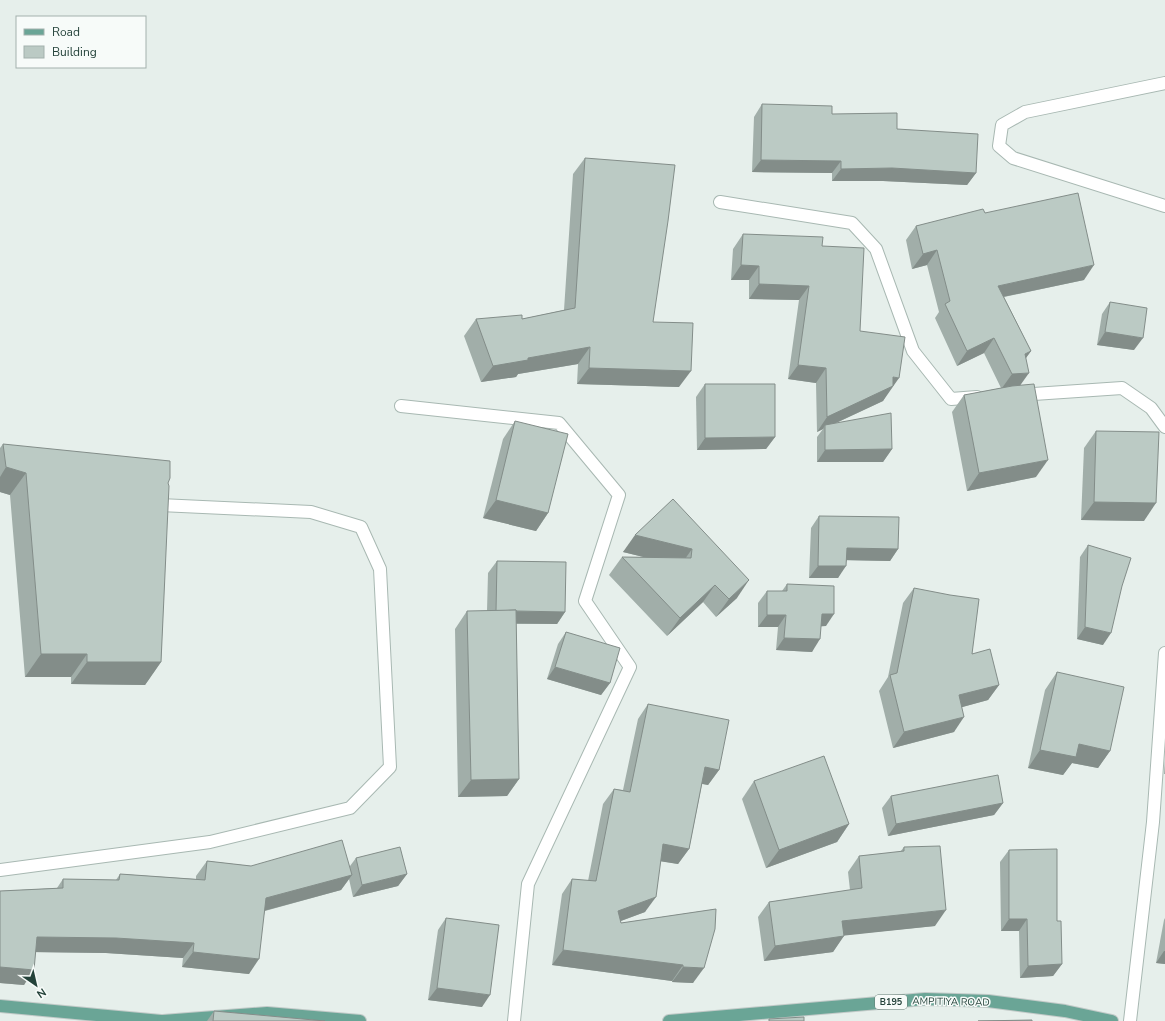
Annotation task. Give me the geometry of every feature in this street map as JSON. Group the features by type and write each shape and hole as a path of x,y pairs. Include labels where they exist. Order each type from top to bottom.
{"main road":[{"name":"AMPITIYA ROAD","path":"670,1021 925,999 988,1001 1065,1011 1112,1021"},
{"path":"0,1006 162,1021 267,1013 360,1021"}],"lane":[{"path":"1165,83 1024,112 1002,125 999,146 1013,158 1165,206"},
{"path":"720,202 852,223 876,249 913,351 951,399 990,397"},
{"path":"1006,396 1122,388 1151,408 1165,427"},
{"path":"401,406 559,423 619,495 585,601 630,667 528,884 514,1021"},
{"path":"0,870 210,842 350,808 390,767 380,569 361,527 311,512 160,505"},
{"path":"1130,1021 1153,822 1165,653"}],"building":[{"path":"762,104 832,106 832,114 897,113 897,129 978,134 976,173 892,168 841,169 841,161 761,160"},
{"path":"585,158 675,165 653,322 693,323 691,371 589,368 590,347 493,366 476,319 522,315 522,319 575,308"},
{"path":"1078,193 1094,265 998,286 1031,351 1025,354 1029,373 1012,374 994,338 967,351 945,304 950,301 937,250 923,254 916,226 983,209 985,213"},
{"path":"743,234 823,237 822,246 864,248 860,331 905,337 899,378 893,377 893,386 827,417 826,368 798,365 809,286 759,284 759,266 741,265"},
{"path":"1110,302 1147,308 1143,338 1105,332"},
{"path":"705,384 775,384 775,437 705,438"},
{"path":"1034,384 1048,460 979,473 964,395 1012,386"},
{"path":"891,413 892,449 825,450 825,425"},
{"path":"515,421 568,434 548,513 496,500"},
{"path":"1096,431 1159,432 1156,503 1094,502"},
{"path":"3,444 170,461 161,662 87,662 87,654 41,654 26,473 6,467"},
{"path":"673,499 749,580 729,599 715,585 680,618 622,557 691,558 692,549 635,535"},
{"path":"819,516 899,517 898,549 847,548 846,566 818,566"},
{"path":"1088,545 1131,558 1122,586 1111,633 1085,627"},
{"path":"497,561 566,562 565,612 516,610 496,611"},
{"path":"787,584 834,586 834,614 822,614 820,639 784,638 786,615 767,615 767,591 787,591"},
{"path":"914,588 979,599 972,654 990,649 999,685 959,695 964,717 904,732 890,675 897,673"},
{"path":"516,610 519,779 471,780 467,611"},
{"path":"566,632 620,648 610,683 555,667"},
{"path":"1057,672 1124,687 1110,751 1079,744 1076,757 1040,750"},
{"path":"648,704 729,720 719,770 705,767 689,849 663,844 656,897 618,911 621,923 716,909 715,929 704,968 683,967 683,965 563,950 572,879 596,881 614,789 630,792"},
{"path":"824,756 849,824 779,850 754,781"},
{"path":"998,775 1003,803 896,824 891,796"},
{"path":"342,840 352,875 266,898 259,959 193,952 194,943 116,938 37,937 34,970 0,967 0,891 63,888 63,879 119,880 120,874 205,880 207,861 251,866"},
{"path":"940,846 946,910 842,921 844,936 775,946 769,902 862,888 859,856 904,851 904,847"},
{"path":"400,847 407,874 362,885 356,858"},
{"path":"1057,849 1057,921 1061,921 1062,964 1028,966 1027,919 1009,919 1009,850"},
{"path":"446,918 499,925 490,995 437,988"},
{"path":"214,1011 325,1021 213,1021"},
{"path":"804,1017 804,1021 769,1021 769,1019"},
{"path":"1032,1020 1032,1021 978,1021"}]}
